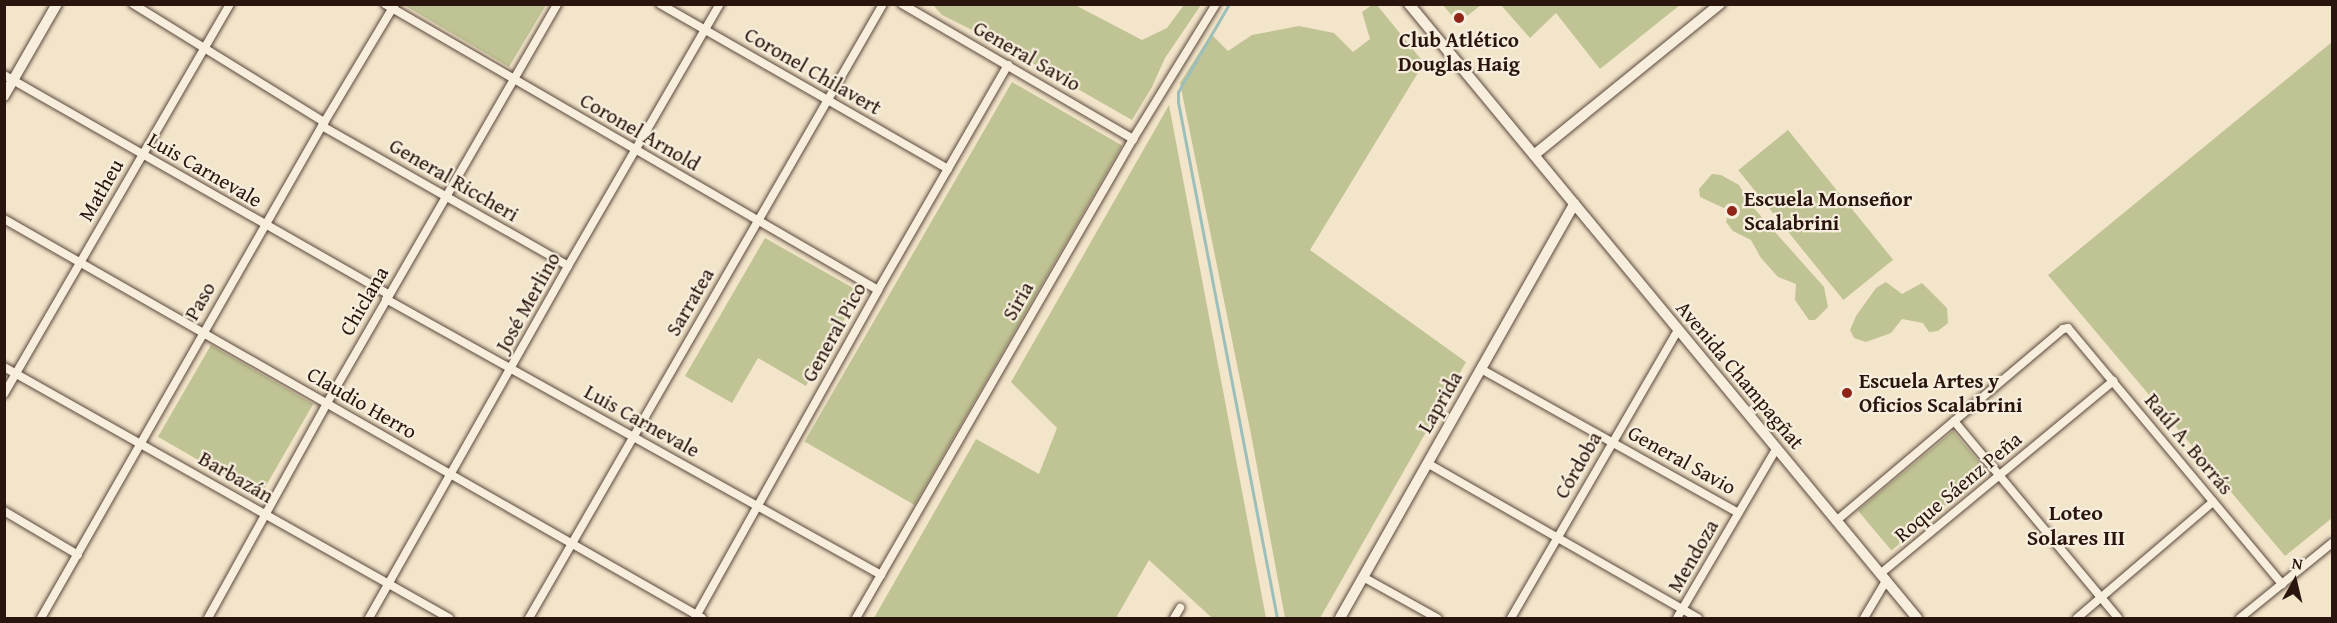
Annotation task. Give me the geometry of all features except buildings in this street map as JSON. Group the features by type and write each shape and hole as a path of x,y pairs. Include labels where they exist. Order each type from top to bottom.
{"main road":[{"path":"4,96 9,78 57,4"},
{"name":"Avenida Champagñat","path":"1410,4 1917,618"},
{"path":"1534,155 1720,4"},
{"name":"Laprida","path":"1340,618 1574,204"}],"street":[{"name":"General Riccheri","path":"133,4 323,124 568,266"},
{"name":"Matheu","path":"4,394 230,4"},
{"name":"Chiclana","path":"208,618 387,297 557,4"},
{"name":"Coronel Chilavert","path":"660,4 948,169"},
{"name":"José Merlino","path":"369,618 568,266 720,4"},
{"name":"Sarratea","path":"530,618 883,4"},
{"name":"General Savio","path":"902,4 1133,139"},
{"name":"Siria","path":"856,618 1133,139 1216,4"},
{"name":"Coronel Arnold","path":"391,6 513,80 878,290"},
{"name":"Paso","path":"41,618 391,6"},
{"name":"General Pico","path":"698,617 757,506 878,290 1008,65"},
{"name":"Luis Carnevale","path":"9,78 511,369 881,575"},
{"name":"Claudio Herro","path":"4,219 698,617"},
{"name":"Raúl A. Borrás","path":"1954,421 2063,329 2068,328 2282,584"},
{"name":"Córdoba","path":"1511,618 1678,330"},
{"name":"Barbazán","path":"4,367 449,618"},
{"name":"General Savio","path":"1481,369 1739,513"},
{"name":"Roque Sáenz Peña","path":"1864,618 1883,577 1999,475 2113,381"},
{"path":"1836,521 1954,421 2118,618"},
{"name":"Mendoza","path":"1677,618 1776,449"},
{"path":"1427,463 1698,618"},
{"path":"2076,618 2213,502"},
{"path":"4,511 78,555"},
{"path":"2240,618 2332,543"},
{"path":"1363,577 1437,618"},
{"path":"1174,618 1180,608"}],"green space":[{"path":"546,4 509,67 404,5"},
{"path":"933,5 1075,5 1142,40 1167,28 1184,5 1201,5 1165,58 1152,87 1132,120 992,40 942,15"},
{"path":"1372,5 1377,5 1424,63 1310,250 1466,362 1320,618 1285,618 1250,429 1180,83 1211,34 1228,51 1252,35 1299,26 1334,33 1353,52 1370,39 1362,12"},
{"name":"Club Atlético Douglas Haig","path":"1443,5 1481,5 1458,23"},
{"path":"1501,5 1680,5 1600,69 1556,13 1530,38"},
{"path":"2332,42 2332,518 2285,556 2048,275"},
{"path":"1012,82 1122,146 914,505 804,441"},
{"path":"1169,105 1266,618 1212,618 1149,560 1116,618 874,618 976,439 1039,474 1057,428 1011,382"},
{"path":"1788,130 1893,260 1843,300 1738,170"},
{"path":"1712,174 1721,175 1739,185 1751,205 1824,287 1828,307 1815,320 1809,320 1795,300 1796,284 1778,277 1761,258 1751,240 1733,231 1726,222 1728,215 1726,209 1700,197 1699,189"},
{"path":"765,238 860,292 806,386 758,358 732,403 685,376"},
{"path":"1886,282 1902,294 1922,283 1947,308 1948,323 1938,331 1929,332 1923,323 1902,319 1891,333 1866,342 1854,338 1850,330 1856,316 1876,288"},
{"path":"211,345 313,404 260,496 158,437"},
{"path":"1953,431 1986,471 1891,551 1858,511"}],"waterway":[{"path":"1229,4 1178,92 1178,102 1277,618"}],"place":[{"name":"Club Atlético Douglas Haig","path":"1459,18"},
{"name":"Escuela Monseñor Scalabrini","path":"1732,211"},
{"name":"Escuela Artes y Oficios Scalabrini","path":"1847,393"}],"district":[{"name":"Loteo Solares III","path":"2076,524"}]}
